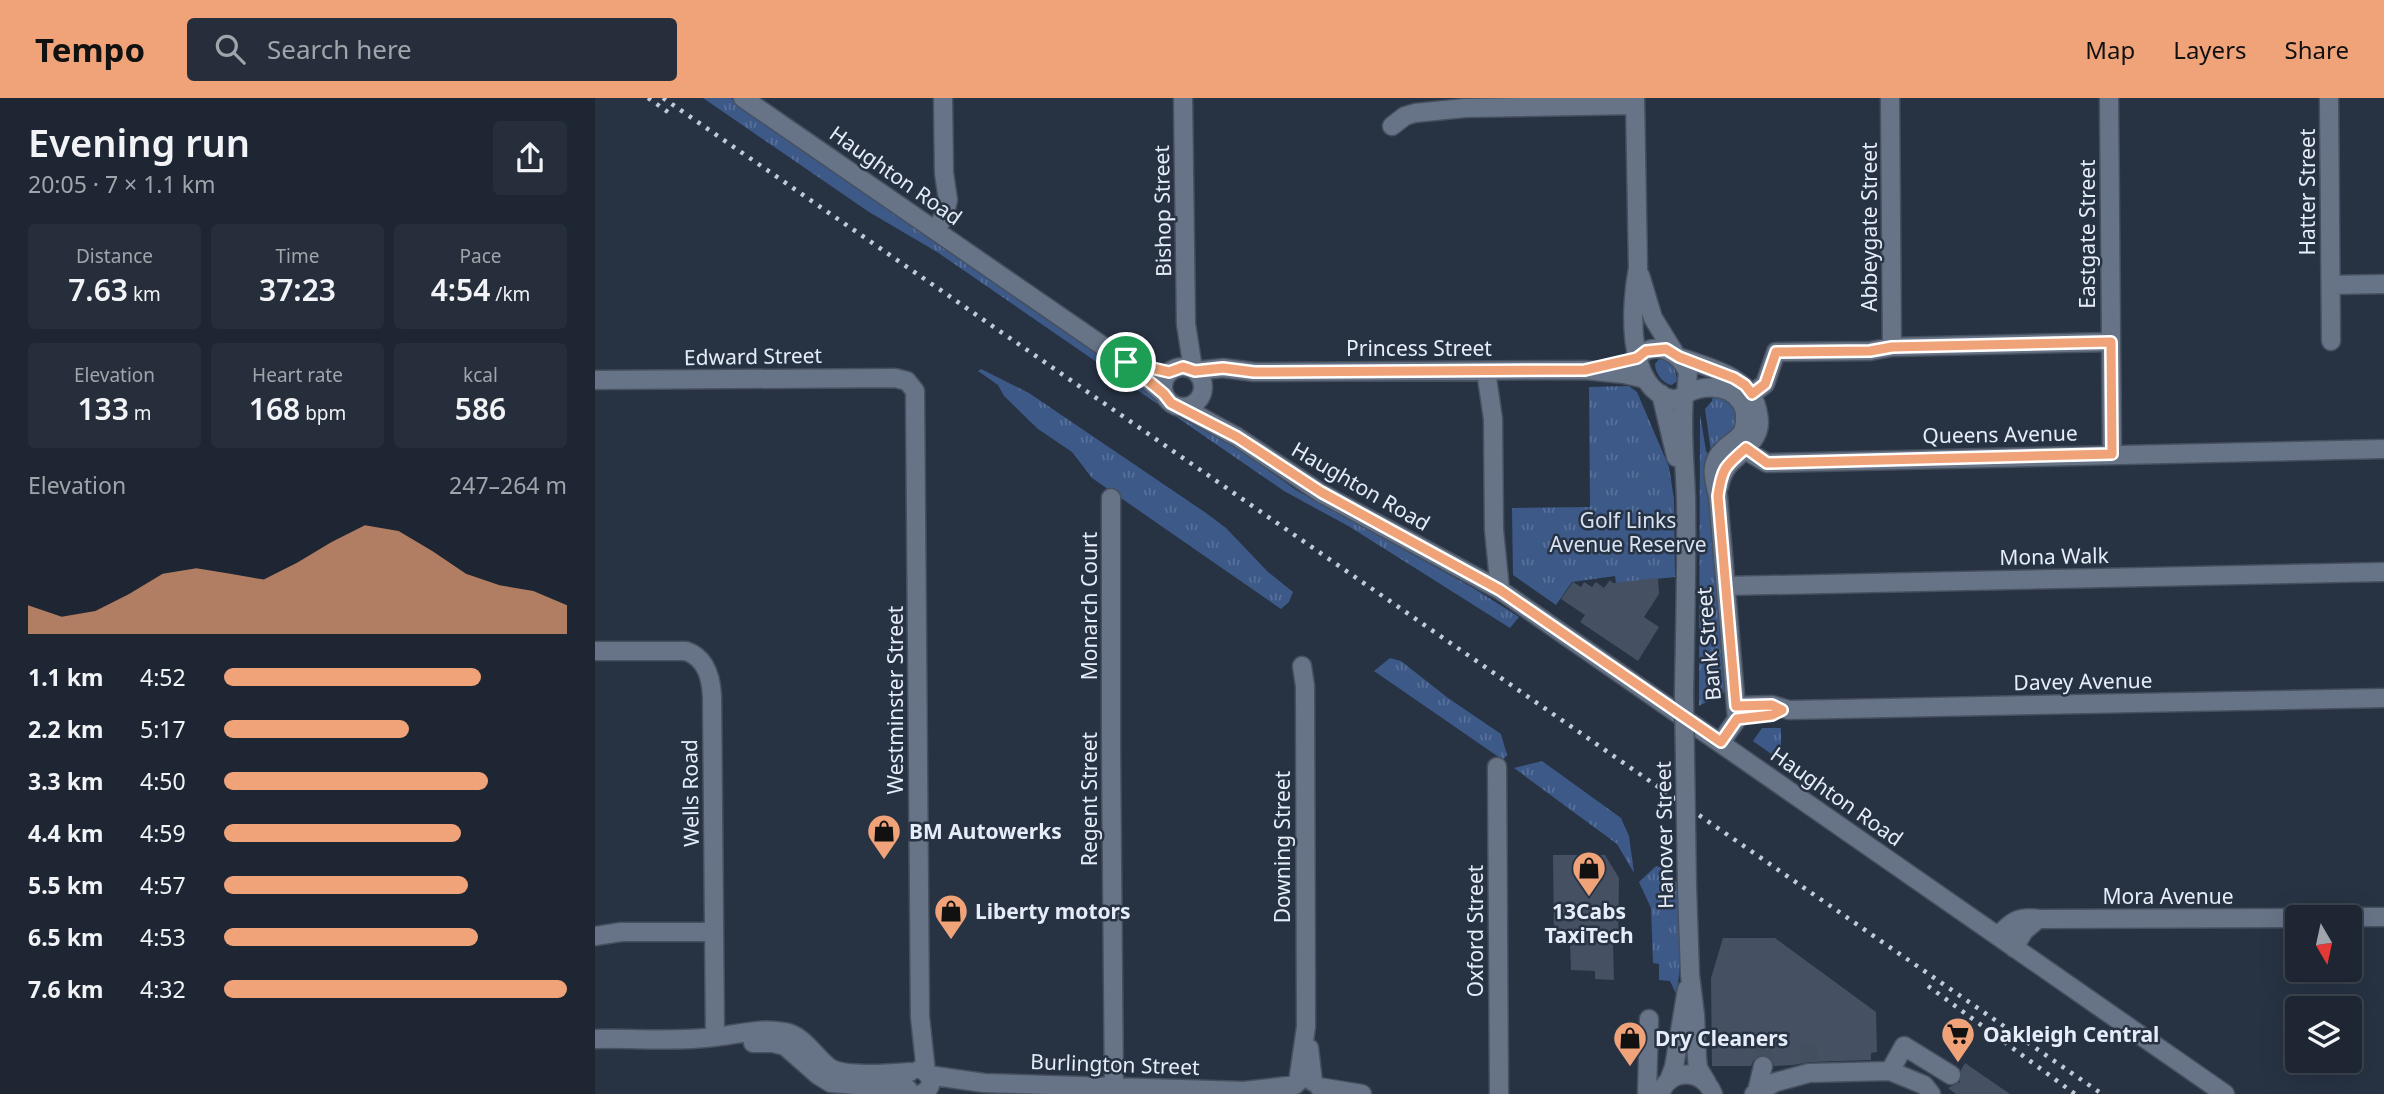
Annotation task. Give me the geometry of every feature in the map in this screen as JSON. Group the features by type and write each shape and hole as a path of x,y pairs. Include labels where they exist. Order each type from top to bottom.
{"street":[{"name":"Haughton Road","path":"743,98 1126,362 1164,394"},
{"path":"931,227 944,173 943,98"},
{"name":"Bishop Street","path":"1183,98 1187,324 1184,370"},
{"name":"Abbeygate Street","path":"1890,98 1892,347"},
{"name":"Eastgate Street","path":"2109,98 2112,454"},
{"name":"Hatter Street","path":"2329,98 2331,341"},
{"path":"1392,126 1405,116 1438,110 1635,102 1638,268 1633,294 1635,342 1640,371 1661,394 1672,399 1700,389 1721,388 1747,398"},
{"path":"1638,268 1650,311 1688,372 1682,419 1686,498"},
{"name":"Hatter Street","path":"2331,285 2384,284"},
{"path":"1747,398 1765,384 1776,352 2111,342"},
{"path":"1638,357 1646,351 1666,349 1745,385 1747,398 1759,419 1746,439"},
{"name":"Princess Street","path":"1585,370 1638,357"},
{"name":"Haughton Road","path":"1126,362 1184,370"},
{"path":"1184,370 1203,382 1202,392 1193,404 1182,407 1171,403 1164,394 1163,382 1184,370"},
{"name":"Princess Street","path":"1184,370 1585,370 1646,379"},
{"path":"1493,371 1494,530 1500,590"},
{"name":"Princess Street","path":"1202,392 1219,379 1254,372"},
{"name":"Edward Street","path":"595,380 884,378 902,379 911,384"},
{"name":"Westminster Street","path":"911,384 916,396 919,1086"},
{"name":"Haughton Road","path":"1202,392 1237,437"},
{"path":"1661,394 1686,498"},
{"name":"Haughton Road","path":"1182,407 1237,437 1321,492 1500,590 2225,1094"},
{"name":"Queens Avenue","path":"1746,439 1767,463 2384,449"},
{"name":"Bank Street","path":"1721,742 1736,712 1718,496 1724,468 1746,439"},
{"name":"Monarch Court","path":"1111,498 1112,715"},
{"name":"Hanover Street","path":"1686,498 1684,695 1690,975 1698,1068 1710,1088"},
{"path":"1482,579 1494,530"},
{"name":"Mona Walk","path":"1726,586 2384,572"},
{"name":"Wells Road","path":"595,651 687,651 700,659 709,676 712,696 715,1037"},
{"name":"Downing Street","path":"1303,666 1306,1087"},
{"name":"Davey Avenue","path":"1736,712 1772,705 1782,710 2384,698"},
{"name":"Regent Street","path":"1112,715 1114,1090"},
{"name":"Oxford Street","path":"1497,767 1499,1094"},
{"name":"Mora Avenue","path":"1998,936 2009,924 2024,917 2285,918"},
{"path":"2363,917 2384,917"},
{"path":"2014,948 2024,932 2038,919"},
{"path":"595,936 621,932 715,932"},
{"name":"Hanover Street","path":"1658,1090 1674,1066 1690,975"},
{"path":"1649,1019 1658,1090"},
{"name":"Burlington Street","path":"595,1039 715,1037 743,1031 782,1031 800,1040 837,1072 882,1074 919,1086 984,1083 1114,1090 1244,1091 1306,1087 1362,1094"},
{"path":"1890,1071 1904,1046 1951,1075"},
{"path":"1755,1093 1763,1066"},
{"path":"1755,1093 1809,1069 1890,1071 1924,1086 1931,1094"},
{"path":"1658,1090 1676,1075 1693,1074 1710,1088"},
{"name":"Burlington Street","path":"1244,1091 1262,1094"}],"green space":[{"path":"703,98 731,98 1050,318 1137,382 1156,392 1165,406 1190,415 1296,490 1475,589 1519,617 1510,628 1350,527 1284,491 937,252 869,212"},
{"path":"1659,359 1670,363 1676,373 1677,381 1672,385 1666,383 1658,374 1655,364"},
{"path":"981,369 1029,393 1226,528 1268,572 1293,592 1289,602 1281,609 1092,478 1072,452 1038,429 1004,396 998,385 978,371"},
{"name":"Golf Links Avenue Reserve","path":"1629,386 1637,392 1669,467 1674,499 1675,577 1616,583 1615,576 1572,582 1556,605 1513,575 1512,508 1590,507 1589,387"},
{"path":"1713,395 1723,395 1739,413 1735,431 1711,452 1705,409 1712,401"},
{"path":"1700,414 1706,451 1710,457 1727,691 1699,706"},
{"path":"1390,658 1401,661 1448,698 1501,734 1507,755 1503,760 1374,671"},
{"path":"1762,728 1781,728 1781,761 1753,741"},
{"path":"1542,761 1621,818 1629,836 1634,873 1617,844 1514,768"},
{"path":"1656,866 1663,868 1678,884 1681,951 1677,996 1670,981 1659,980 1659,964 1653,963 1651,908 1639,882"}],"building":[{"path":"1658,578 1659,594 1644,617 1659,627 1638,661 1580,622 1585,615 1561,599 1573,582 1581,587 1584,582 1592,587 1596,582 1604,588 1610,580 1613,583"},
{"path":"1553,855 1605,855 1619,878 1618,943 1613,943 1614,980 1595,979 1595,971 1571,970 1570,942 1554,942"},
{"path":"1723,938 1775,938 1876,1012 1877,1052 1871,1053 1871,1060 1774,1066 1770,1057 1760,1055 1754,1059 1751,1066 1712,1066 1711,978"},
{"name":"Oakleigh Central","path":"1965,1063 2010,1094 1956,1094 1948,1088 1960,1082"}],"tunnel":[{"path":"1808,1044 1809,1065"},
{"path":"1763,1046 1763,1066"}],"railway":[{"path":"648,98 668,112"},
{"path":"663,98 2102,1094"},
{"path":"1928,986 2075,1094"}],"place":[{"name":"BM Autowerks","path":"884,861"},
{"name":"13Cabs TaxiTech","path":"1589,898"},
{"name":"Liberty motors","path":"951,941"},
{"name":"Oakleigh Central","path":"1958,1064"},
{"name":"Dry Cleaners","path":"1630,1068"}],"route":[{"path":"2111,342 2112,454 1767,463 1746,448 1724,468 1718,496 1736,706 1772,705 1782,710 1772,715 1737,719 1721,742 1500,590 1321,492 1237,437 1171,403 1126,362 1169,372 1178,367 1195,371 1223,368 1254,372 1585,370 1637,358 1646,351 1666,349 1679,357 1734,378 1752,394 1765,384 1776,352 2111,342"}]}
